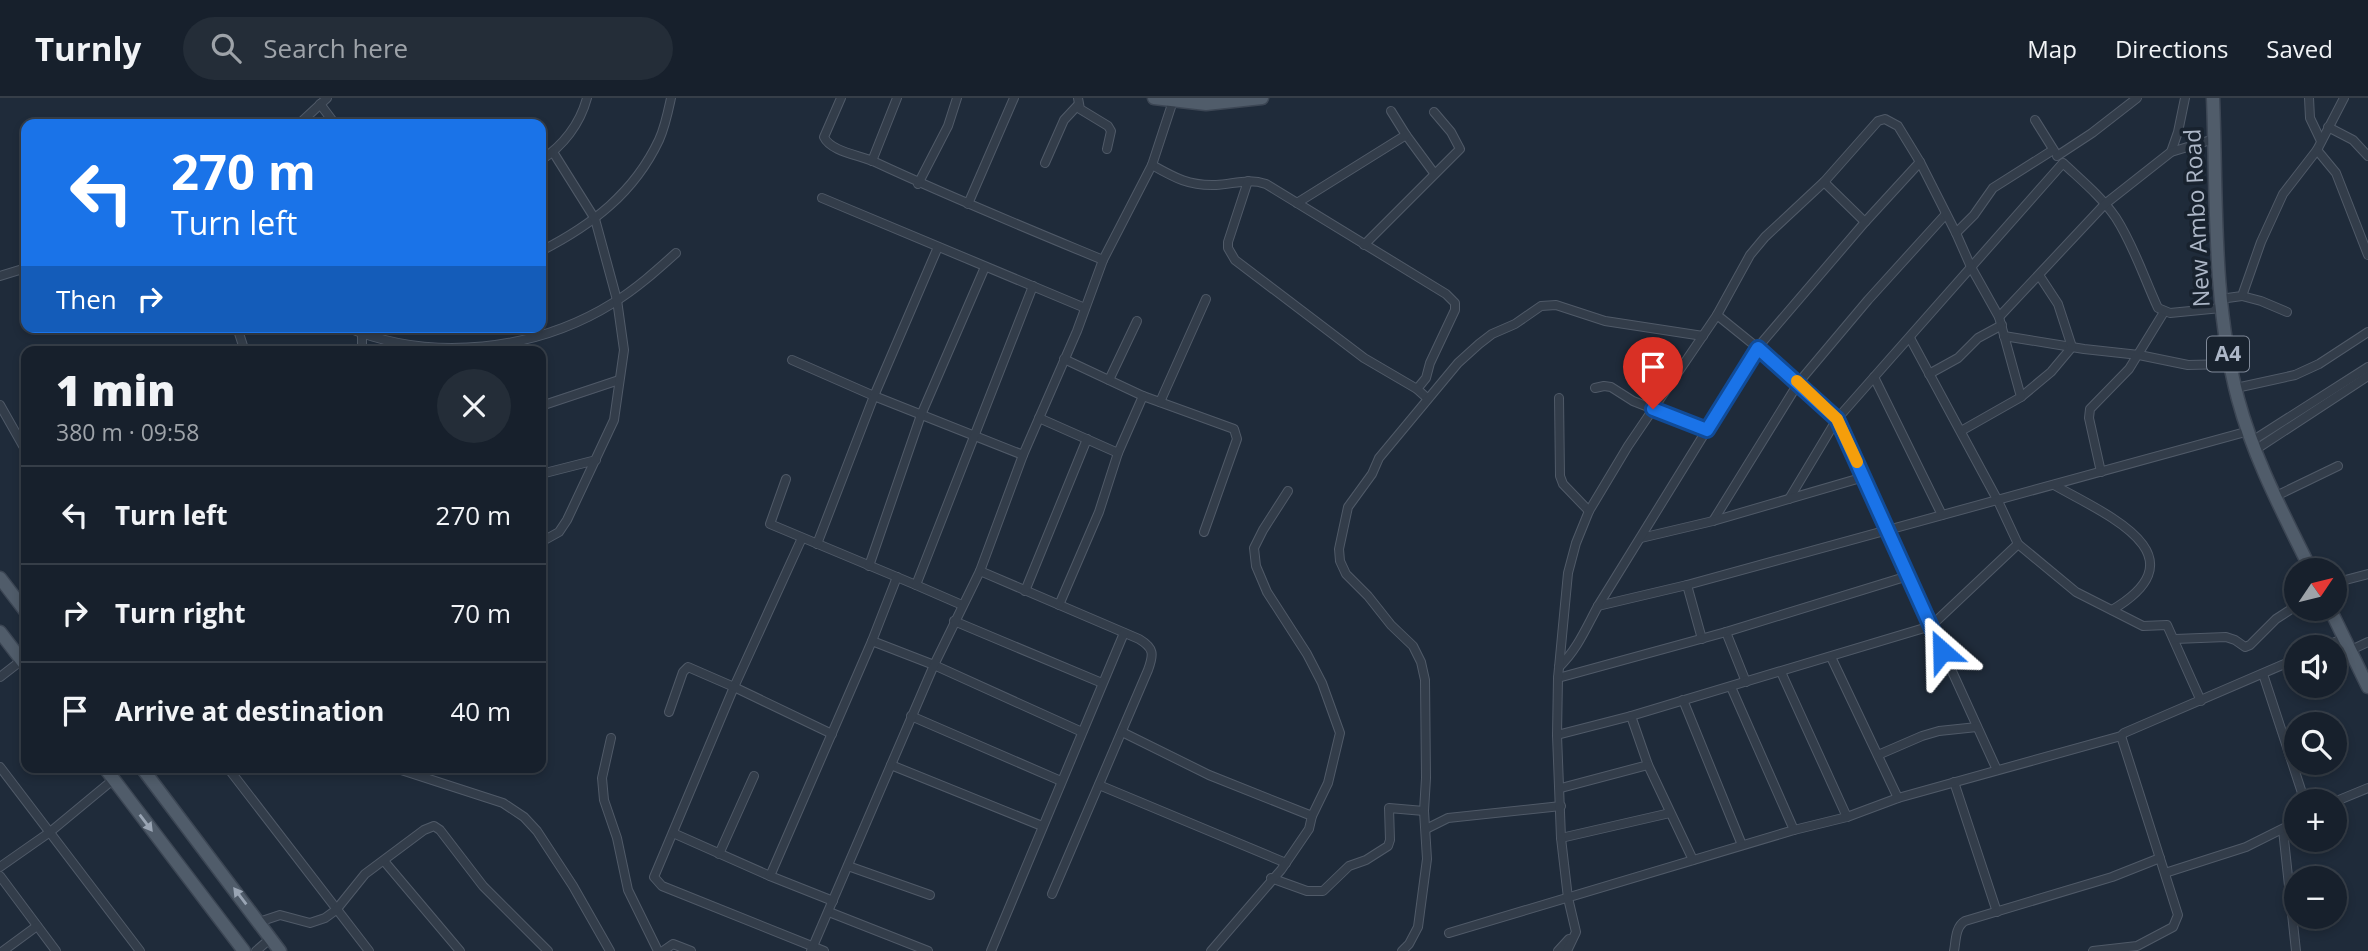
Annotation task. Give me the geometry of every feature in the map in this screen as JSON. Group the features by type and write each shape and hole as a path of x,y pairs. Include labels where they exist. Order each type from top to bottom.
{"main road":[{"path":"1154,98 1206,104 1262,98"},
{"name":"New Ambo Road","path":"2213,98 2214,194 2221,304 2230,364 2252,441 2305,558"},
{"path":"0,578 21,605"},
{"path":"0,632 21,659"},
{"path":"2347,643 2368,687"},
{"path":"109,773 244,951"},
{"path":"146,773 280,951"}],"street":[{"path":"546,157 568,137 587,98"},
{"path":"546,248 595,219 643,169 660,138 671,98"},
{"path":"841,98 824,137 831,146 1103,260"},
{"path":"872,161 897,98"},
{"path":"918,184 948,126 957,98"},
{"path":"968,204 1014,98"},
{"path":"1956,233 1974,215 1993,188 2058,156 2137,98"},
{"path":"2171,152 2185,98"},
{"path":"2309,98 2310,118 2319,146 2336,173 2368,255"},
{"path":"2242,296 2261,242 2283,194 2319,146 2344,98"},
{"path":"304,119 324,101 333,119"},
{"path":"1078,101 1080,109 1108,126 1111,131 1107,149"},
{"path":"1045,163 1064,120 1078,101"},
{"path":"812,948 911,716 980,571 1023,455 1065,359 1103,260 1152,165 1173,101"},
{"path":"1391,111 1434,173"},
{"path":"1364,245 1457,153 1460,147 1434,112"},
{"path":"1567,951 1576,932 1568,898 1561,838 1558,678 1568,573 1576,543 1589,510 1717,315 1754,250 1824,183 1878,121 1885,119 1898,126 1920,162 1971,267 2001,321 2021,397"},
{"path":"2035,120 2058,156 2105,204 2125,235 2158,308 2170,313 2221,304 2242,296 2287,312"},
{"path":"2328,127 2353,141 2368,156"},
{"path":"1297,203 1406,135"},
{"path":"1929,374 1958,358 2001,321 2039,275 2105,204 2171,152 2214,139"},
{"path":"546,539 559,532 567,520 614,420 624,351 617,300 595,219 553,152"},
{"path":"1789,499 1837,419 1971,267 2058,156"},
{"path":"1559,667 1569,657 1758,348 1920,162"},
{"path":"1152,165 1181,181 1198,184 1217,185 1248,181 1266,184 1447,294 1455,303 1455,310 1430,363 1426,378 1417,389"},
{"path":"1248,181 1228,242 1228,248 1235,260 1364,358 1417,389 1427,398"},
{"path":"1824,183 1865,222"},
{"path":"822,198 1085,308"},
{"path":"1713,520 1799,382 1946,214"},
{"path":"817,544 874,396 938,247"},
{"path":"488,346 522,341 587,318 636,287 676,253"},
{"path":"869,566 921,415 985,267"},
{"path":"0,276 21,270"},
{"path":"2039,275 2058,304 2072,347"},
{"path":"916,585 1033,286"},
{"path":"1160,402 1206,299"},
{"path":"1402,951 1418,927 1427,859 1424,811 1425,694 1421,662 1413,646 1346,574 1340,561 1339,549 1348,508 1372,474 1379,458 1458,363 1479,344 1548,304 1605,321 1703,336"},
{"path":"2101,472 2089,418 2090,409 2129,369 2164,312"},
{"path":"1717,315 1799,382 1837,419 1997,770"},
{"path":"1108,380 1137,321"},
{"path":"2236,388 2295,375 2319,364 2368,332"},
{"path":"372,333 418,346"},
{"path":"2004,335 2188,365 2230,364"},
{"path":"1910,338 1998,501 2018,544 2076,592 2143,626 2165,624 2175,639 2201,701"},
{"path":"1961,431 2021,397 2051,372 2072,347"},
{"path":"792,359 874,396 1023,455"},
{"path":"1065,359 1143,396 1234,429 1237,439 1203,532"},
{"path":"2252,441 2368,368"},
{"path":"1598,606 1687,585 2101,472 2252,441 2368,376"},
{"path":"1874,377 1942,515"},
{"path":"546,404 619,380"},
{"path":"1595,388 1611,387 1633,401 1707,430"},
{"path":"1059,605 1099,512 1118,453 1143,396"},
{"path":"1559,398 1560,476 1563,484 1589,510"},
{"path":"0,405 21,442"},
{"path":"1039,418 1118,453"},
{"path":"1025,591 1087,439"},
{"path":"546,473 596,460"},
{"path":"2276,496 2338,466"},
{"path":"1641,538 1864,477"},
{"path":"786,479 770,524 962,605"},
{"path":"2054,485 2110,515 2147,550 2152,559 2151,571 2143,586 2130,600 2112,610"},
{"path":"1211,951 1286,863 1309,829 1312,816 1328,783 1340,733 1322,683 1307,654 1267,592 1256,566 1254,548 1288,491"},
{"path":"802,537 655,872 656,882 662,886 824,951"},
{"path":"1557,735 1731,687 1931,626 2018,544"},
{"path":"980,571 1124,633 1148,645 1154,655 1052,894"},
{"path":"2347,580 2368,574"},
{"path":"1558,678 1702,639 1908,576"},
{"path":"771,876 897,578"},
{"path":"1687,585 1702,639"},
{"path":"2175,639 2226,637 2240,645 2250,645 2284,614"},
{"path":"954,621 1102,683"},
{"path":"1726,632 1746,682"},
{"path":"991,951 1124,633"},
{"path":"872,641 934,665 1082,732"},
{"path":"2351,650 2368,642"},
{"path":"1832,657 1898,798"},
{"path":"1449,933 1742,845 1847,817 1898,798 2121,736 2284,664"},
{"path":"0,677 21,665"},
{"path":"669,712 683,671 688,667 832,734"},
{"path":"1781,672 1847,817"},
{"path":"2263,674 2301,789"},
{"path":"1731,687 1794,830"},
{"path":"1683,700 1742,845"},
{"path":"911,716 1061,781"},
{"path":"1631,716 1648,765 1693,860"},
{"path":"1878,755 1939,731 1977,727"},
{"path":"1122,732 1209,775 1312,816"},
{"path":"2093,951 2132,948 2173,927 2178,915 2121,736"},
{"path":"611,738 602,778 604,800 617,838 628,890 660,951 673,944 691,951"},
{"path":"891,765 1042,826"},
{"path":"1561,788 1648,765"},
{"path":"0,767 140,951"},
{"path":"232,773 369,951"},
{"path":"411,773 503,803 524,817 537,831 573,886 610,951"},
{"path":"719,854 754,776"},
{"path":"0,867 50,832 114,779"},
{"path":"1954,782 1997,912"},
{"path":"1099,785 1286,863"},
{"path":"2347,797 2368,788"},
{"path":"1426,829 1448,818 1561,806"},
{"path":"1271,878 1307,891 1324,891 1345,869 1388,846 1390,808 1424,811"},
{"path":"1561,838 1670,813"},
{"path":"259,922 280,915 310,923 325,918 365,874 430,827 437,828 483,886 548,951"},
{"path":"2165,873 2246,847 2283,830 2296,951"},
{"path":"673,833 833,901"},
{"path":"1954,951 1960,924 2112,877 2160,858"},
{"path":"384,861 460,951"},
{"path":"848,866 930,895"},
{"path":"0,876 56,951"},
{"path":"829,912 928,951"},
{"path":"3,951 37,926"},
{"path":"1559,951 1576,932"},
{"path":"256,951 271,939"}],"slow traffic":[{"path":"1797,381 1837,419 1857,462"}],"route":[{"path":"1653,409 1707,430 1758,348 1799,382 1837,419 1942,651"}]}
